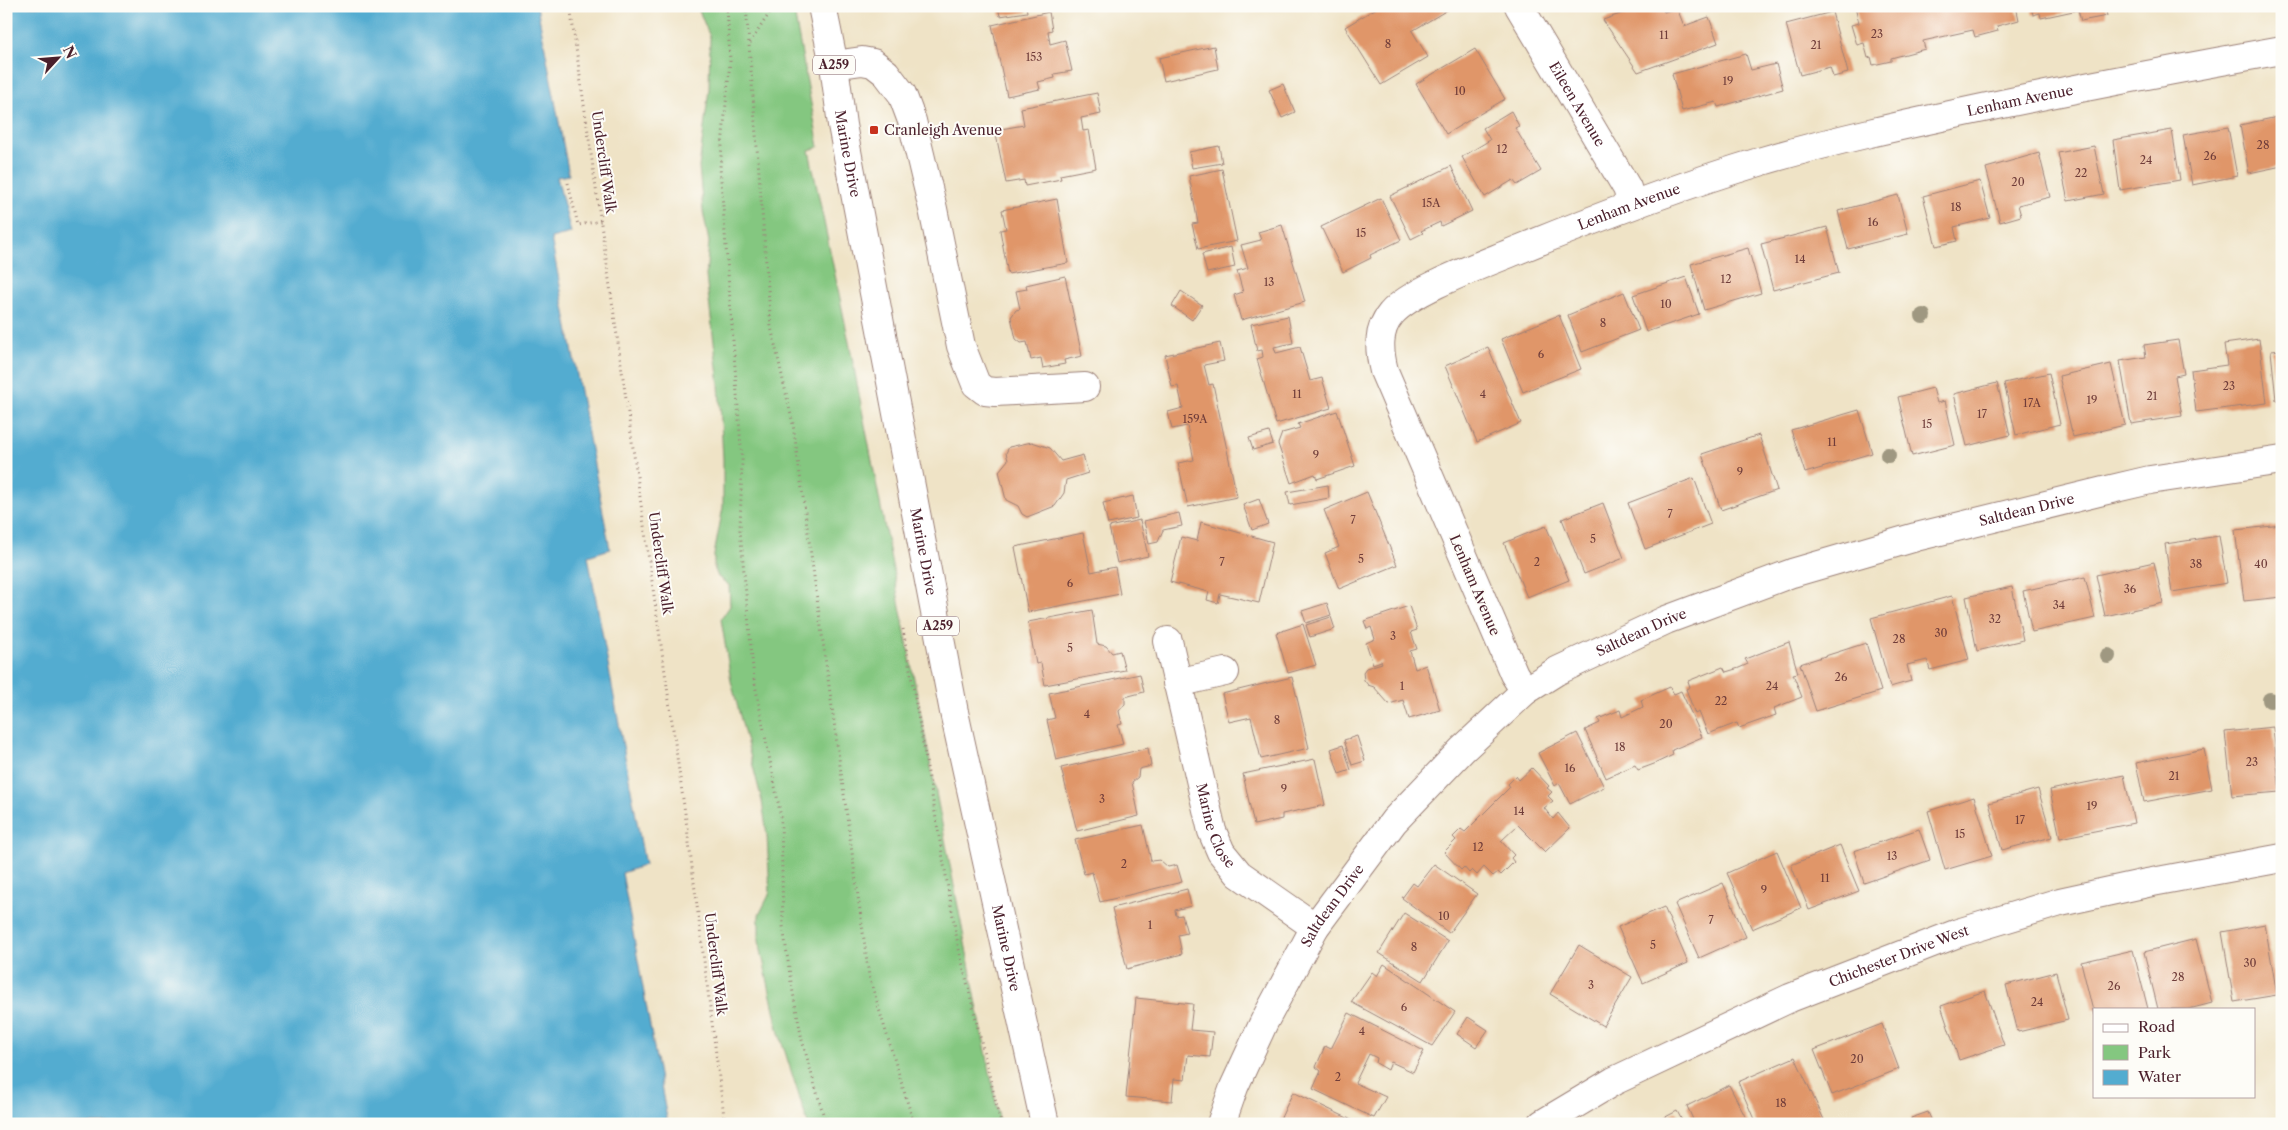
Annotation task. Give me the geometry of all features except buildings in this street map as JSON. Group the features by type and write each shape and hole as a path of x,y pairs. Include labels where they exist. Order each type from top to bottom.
{"street":[{"name":"Marine Drive","path":"822,6 834,65 842,125 954,712 1045,1124"},
{"name":"Eileen Avenue","path":"1519,6 1627,188 1632,204"},
{"name":"Lenham Avenue","path":"1525,691 1514,674 1384,371 1380,352 1382,328 1392,312 1411,298 1465,272 1632,204 1760,162 1884,129 2129,77 2282,50"},
{"path":"834,65 862,61 873,63 886,73 902,94 912,121 935,218 959,336 976,384 985,391 995,392 1084,387"},
{"name":"Saltdean Drive","path":"1222,1124 1234,1087 1264,1022 1316,927 1394,821 1462,750 1525,691 1557,671 1666,620 1792,573 1916,537 2102,491 2168,477 2282,460"},
{"name":"Marine Close","path":"1168,641 1212,831 1221,852 1239,874 1316,927"},
{"path":"1177,683 1225,672"},
{"name":"Chichester Drive West","path":"1542,1124 1614,1081 1790,998 1958,933 2058,903 2147,883 2282,858"}],"path":[{"name":"Undercliff Walk","path":"570,6 686,820 725,1124"},
{"path":"727,6 730,61 720,167 742,460 740,530 754,680 780,817 783,926 789,973 802,1040 826,1124"},
{"path":"746,6 771,327 793,424 869,976 914,1124"},
{"path":"750,44 774,6"},
{"path":"568,183 578,225 600,221"}],"green space":[{"path":"697,6 793,6 819,147 809,150 848,337 1000,1124 808,1124 779,1033 759,941 759,915 770,893 767,835 762,801 731,681 721,619 730,606 729,585 718,577 714,567 714,555 723,507 723,459 719,384 706,276 709,242 703,211 699,167 709,89 710,37"}],"water":[{"path":"6,6 537,6 569,175 557,177 571,233 551,238 610,549 588,556 645,865 622,873 668,1124 6,1124"}],"place":[{"name":"Cranleigh Avenue","path":"874,130"}]}
